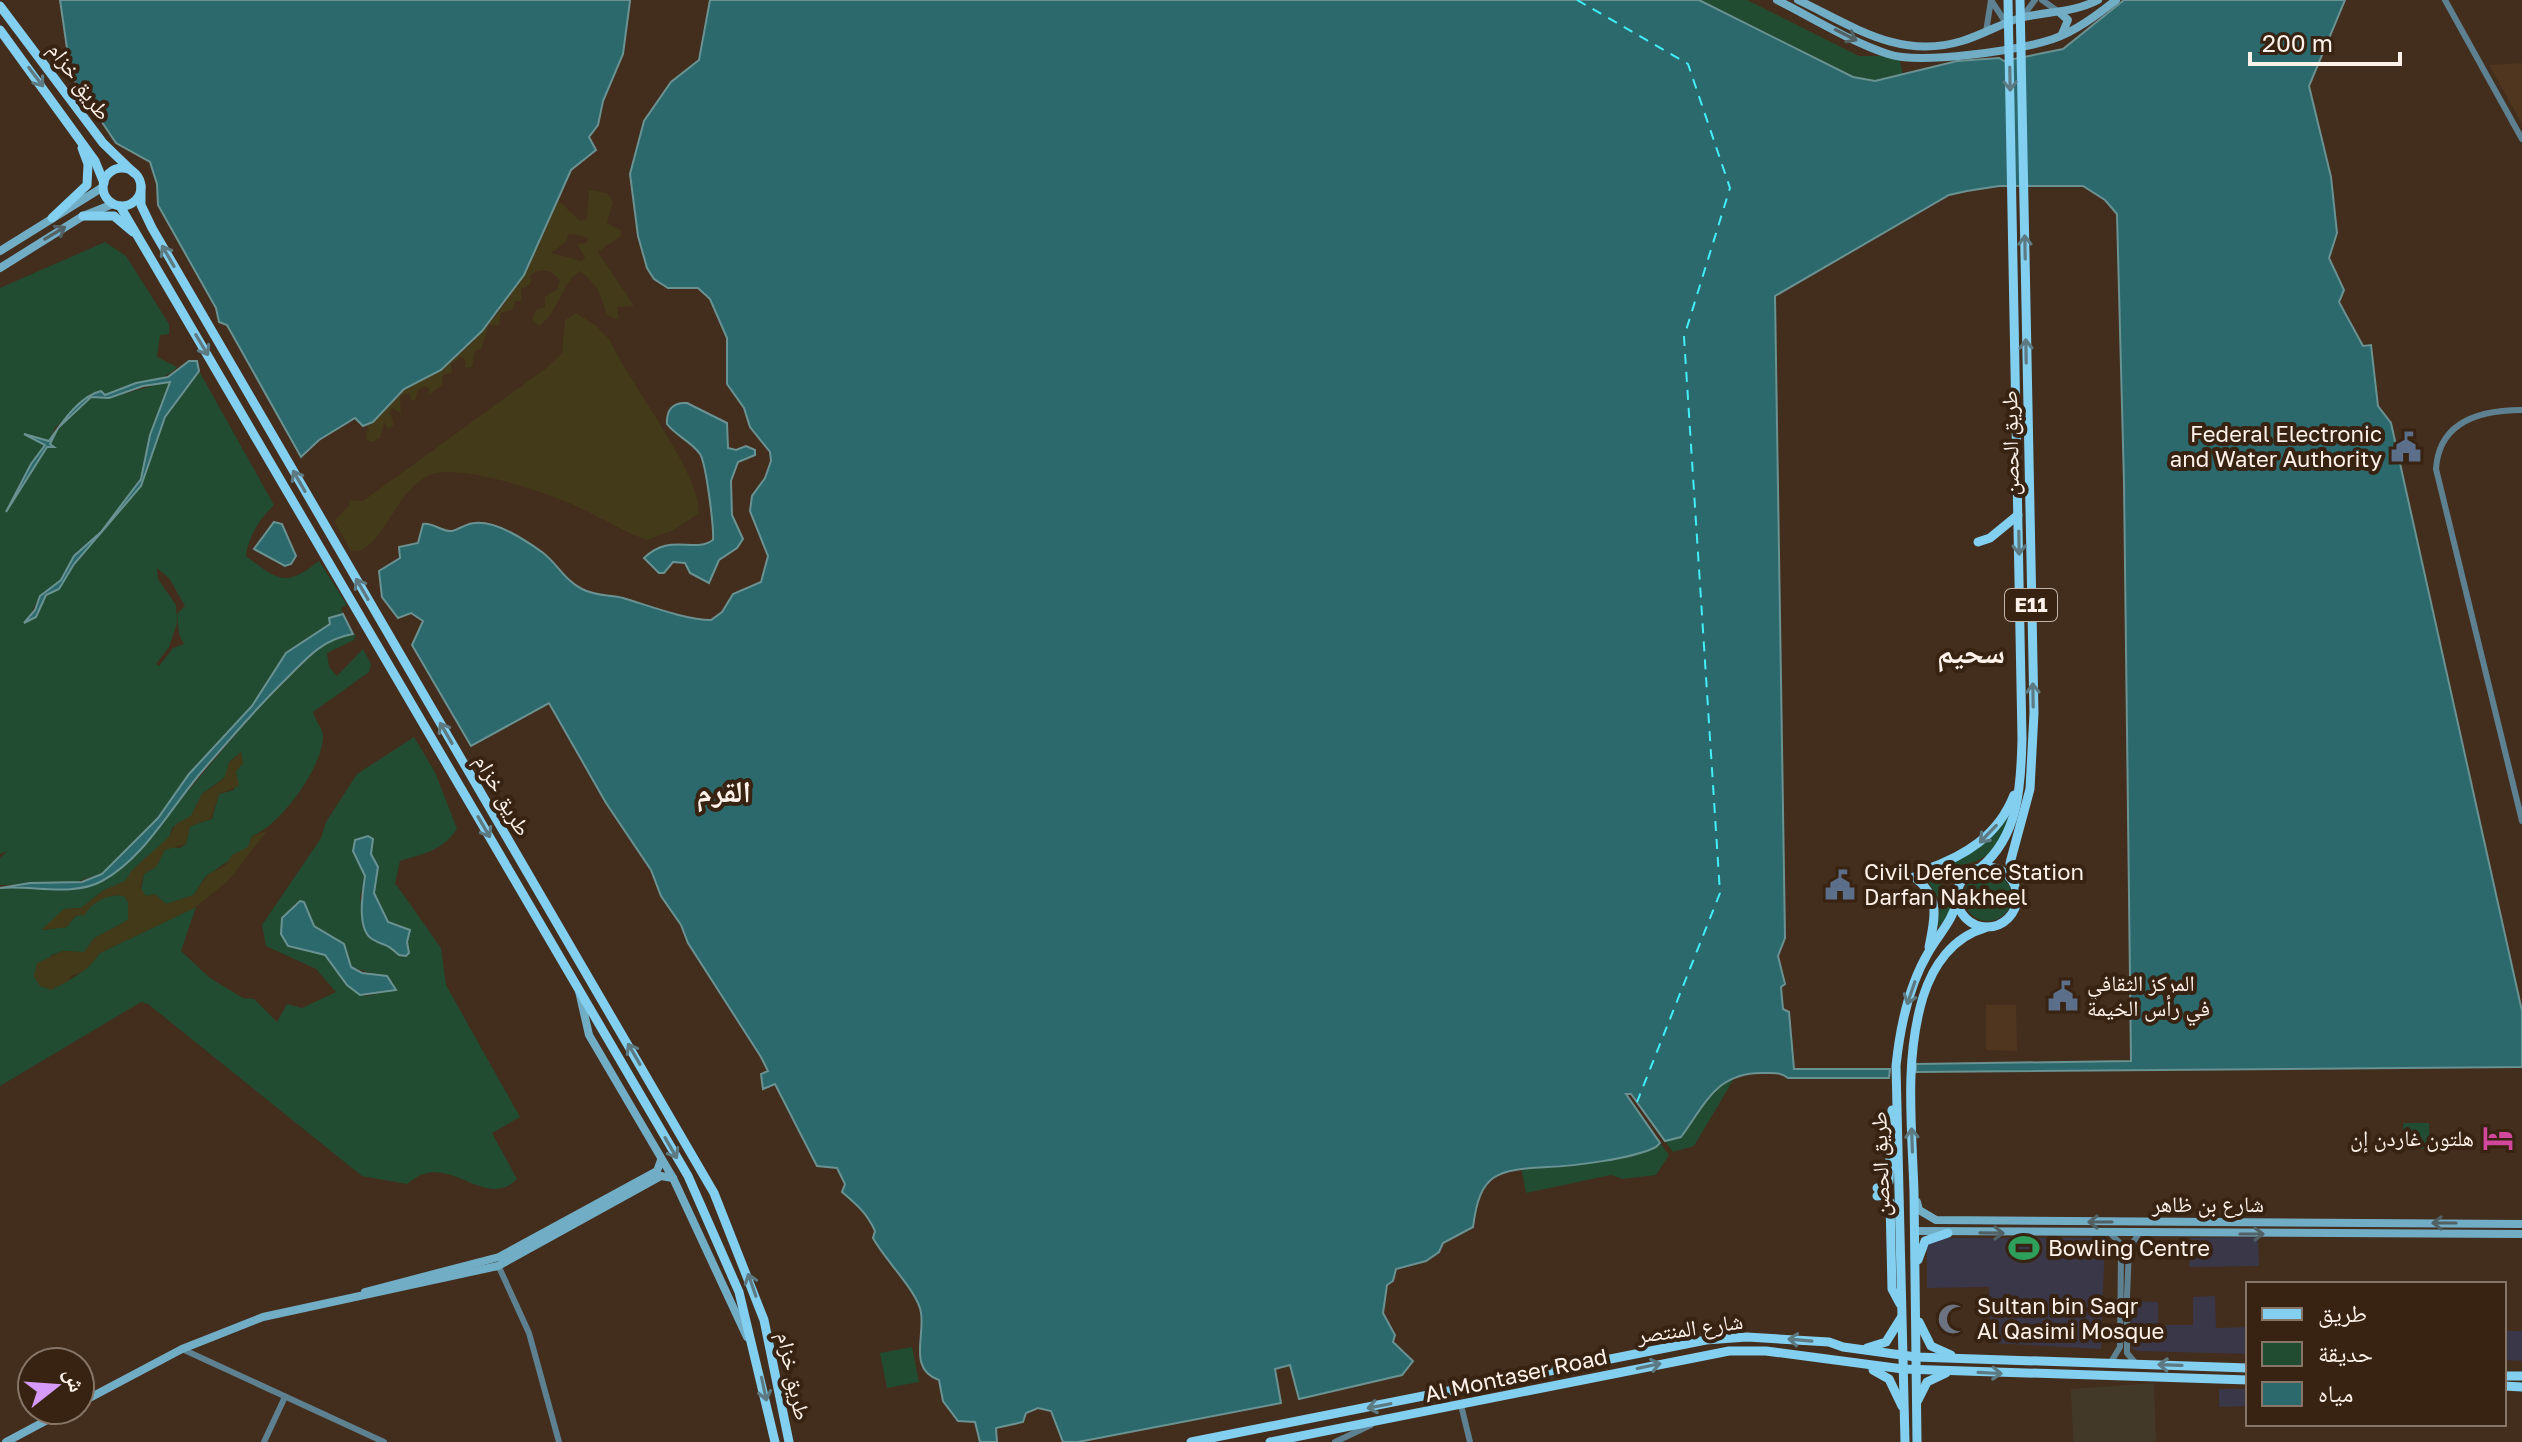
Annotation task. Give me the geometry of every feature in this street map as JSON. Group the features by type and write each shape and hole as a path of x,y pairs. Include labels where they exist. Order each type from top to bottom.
{"main road":[{"name":"طريق الحصن","path":"2008,0 2034,713 2030,789 2024,824 2010,863 2013,882"},
{"name":"طريق الحصن","path":"1980,868 1991,858 2008,832 2018,801 2021,768 2018,515 2020,0"},
{"name":"طريق خزام","path":"0,6 103,143 134,173"},
{"name":"طريق خزام","path":"0,30 70,124 100,169 104,185"},
{"path":"52,218 87,185 88,164 70,124"},
{"path":"121,168 134,173 141,185 135,201 117,205 104,185 114,170 121,168"},
{"name":"طريق خزام","path":"141,185 141,205 152,228 700,1166 740,1251 764,1323 789,1442"},
{"name":"طريق خزام","path":"117,205 149,251 688,1176 739,1292 757,1355 775,1442"},
{"path":"83,216 114,216 149,251"},
{"path":"1978,542 1990,538 2018,515"},
{"path":"1925,870 1961,856 1990,834 2011,803 2021,768"},
{"path":"1980,868 1999,869 2013,882 2018,897 2011,916 2004,923 1985,928 1967,920 1957,899 1962,880 1980,868"},
{"path":"1914,877 1934,898 1935,918 1928,952"},
{"name":"طريق الحصن","path":"1905,1442 1896,1095 1902,1021 1928,952 1953,917 1957,899"},
{"name":"طريق الحصن","path":"1917,1442 1911,1066 1921,1004 1935,970 1951,946 1985,928"},
{"path":"1843,1347 1871,1348 1883,1344 1894,1333 1902,1312 1892,1289 1889,1199 1877,1192 1889,1182 1890,1128 1896,1095"},
{"path":"1897,1148 1903,1168 1904,1222 1907,1229 1914,1231"},
{"path":"1915,1275 1925,1241 1948,1233"},
{"path":"739,1292 746,1300 753,1323 764,1323"},
{"path":"1915,1307 1923,1336 1931,1346 1962,1359"},
{"path":"1702,1355 1728,1345 1727,1338"},
{"name":"شارع المنتصر","path":"1191,1442 1727,1338 1829,1342 1843,1347 1916,1357 2246,1368"},
{"name":"Al Montaser Road","path":"1270,1442 1702,1355 1766,1351 1916,1370 2246,1380"},
{"path":"1842,1362 1877,1371 1889,1379 1904,1412"},
{"path":"1916,1403 1927,1382 1952,1371"}],"street":[{"path":"1777,0 1863,44 1902,57 2029,45 2062,35 2116,0"},
{"path":"1994,49 1986,42 1991,0 2006,23"},
{"path":"2022,18 2035,0"},
{"path":"2042,0 2067,16 2069,23 2062,35"},
{"path":"1807,2 1891,43 1912,48 1938,46 2022,18 2080,9 2098,0"},
{"path":"2445,0 2522,139"},
{"path":"0,251 104,185"},
{"path":"0,268 83,216 117,205"},
{"path":"2522,410 2488,412 2463,420 2439,451 2436,469 2522,821"},
{"path":"578,989 589,1035 673,1178 757,1355"},
{"path":"496,1262 657,1171 661,1160"},
{"path":"96,1395 182,1349 263,1317 345,1299 431,1272 496,1262 661,1176 673,1178"},
{"name":"شارع بن ظاهر","path":"1914,1189 1919,1210 1936,1220 2522,1224"},
{"path":"2046,1233 2039,1230 2040,1225 2065,1222"},
{"path":"2357,1235 2359,1227 2388,1223"},
{"name":"شارع بن ظاهر","path":"1914,1231 2357,1235 2522,1232"},
{"path":"2110,1233 2120,1247 2124,1348 2137,1365"},
{"path":"2106,1364 2114,1361 2124,1348 2129,1249 2139,1233"},
{"path":"2120,1247 2125,1245 2129,1249"},
{"path":"496,1262 534,1348 559,1442"},
{"path":"182,1349 284,1399 384,1442"},
{"path":"264,1442 284,1399"},
{"path":"1461,1405 1470,1442"},
{"path":"1335,1442 1374,1423"},
{"path":"6,1442 36,1426"}],"shaded area":[{"path":"2522,63 2522,124 2489,65"},
{"path":"1986,1005 2016,1005 2017,1051 1986,1050"},
{"path":"2258,1237 2259,1266 2189,1267 2191,1238"},
{"path":"1927,1238 2105,1238 2101,1349 1991,1343 1989,1287 1927,1288"},
{"path":"2215,1296 2216,1328 2246,1327 2246,1354 2137,1351 2131,1347 2129,1301 2158,1302 2158,1325 2193,1325 2193,1297"},
{"path":"2506,1331 2522,1331 2522,1361 2506,1360"},
{"path":"2154,1383 2156,1442 2073,1442 2071,1389"},
{"path":"2219,1389 2246,1389 2246,1406 2219,1407"}],"green space":[{"path":"1699,0 1747,0 1859,56 1899,56 1903,75 1875,81 1853,77"},
{"path":"105,242 126,256 169,324 169,334 160,335 157,357 177,367 153,381 105,396 96,392 89,395 55,428 49,441 29,436 45,445 17,487 47,447 53,446 50,444 58,429 91,397 109,398 170,381 150,435 141,479 101,532 74,556 61,580 40,596 27,621 36,617 46,595 59,589 74,564 141,486 165,417 199,371 274,505 256,528 246,556 282,578 298,575 319,561 347,605 341,608 343,614 329,618 331,624 286,653 252,706 189,774 158,818 102,874 68,884 0,885 0,858 7,851 0,854 0,288","holes":["157,568 169,578 185,606 177,614 179,634 184,644 173,648 159,666 156,664 169,647 177,623 176,605 158,579"]},
{"path":"356,635 354,640 327,653 329,667 337,676 363,649 371,664 369,672 313,712 323,735 321,748 308,778 287,808 252,836 248,847 205,877 194,895 166,904 155,894 146,896 141,890 144,874 165,850 186,844 190,826 212,819 219,794 234,790 236,771 243,763 241,752 229,762 228,775 202,794 191,816 172,828 170,836 120,886 104,890 81,908 64,909 43,930 66,927 92,904 116,895 124,896 128,902 128,920 97,937 84,952 63,951 52,955 34,976 40,986 65,982 82,972 100,953 196,907 181,951 210,978 243,998 254,999 277,1022 287,1004 302,1008 336,992 316,969 266,946 262,925 321,838 326,822 357,774 414,737 435,772 457,829 439,847 400,861 395,883 441,948 446,985 520,1117 492,1133 517,1179 506,1187 484,1187 436,1172 422,1175 407,1184 362,1176 148,1004 141,1002 0,1086 0,888 30,885 79,889 102,881 143,844 270,694 319,645 333,637","holes":["373,839 371,854 378,867 374,893 388,922 401,925 395,953 390,944 370,938 365,931 360,897 366,876 353,847","304,902 314,926 346,948 351,967 390,979 396,990 366,996 347,985 325,955 288,946 281,934 282,918 295,904"]},
{"path":"2010,812 1990,852 1973,862 1948,866 1983,845"},
{"path":"1988,873 2005,880 2012,897 2005,914 1988,921 1971,914 1964,897 1971,880"},
{"path":"1928,881 1943,885 1951,898 1949,915 1938,927 1940,902"},
{"path":"1735,1077 1694,1146 1673,1152 1665,1141 1681,1137 1709,1094"},
{"path":"2403,1123 2429,1123 2430,1149 2403,1149"},
{"path":"1660,1143 1669,1155 1656,1175 1623,1179 1611,1175 1526,1193 1521,1167 1616,1158 1650,1149"},
{"path":"912,1347 919,1382 887,1388 880,1353"}],"sand":[{"path":"589,190 607,193 613,202 607,223 621,230 621,236 598,252 634,306 617,307 619,320 607,315 598,289 581,271 570,281 551,313 539,326 532,320 536,310 545,307 545,297 557,289 560,282 550,272 537,271 529,277 532,279 529,286 521,289 521,301 515,301 512,310 501,313 499,325 489,325 481,349 475,351 472,367 465,368 465,359 461,357 451,364 452,373 443,375 442,385 428,395 429,389 425,386 418,390 415,401 411,400 409,393 400,396 401,413 392,408 390,413 394,425 388,429 384,423 380,438 373,442 366,439 368,424 378,418 399,394 440,370 461,353 496,315 525,271 558,200 580,221 587,219","holes":["568,235 588,238 586,243 577,244 585,257 582,261 551,253 566,242"]},
{"path":"576,313 594,324 610,340 678,454 697,498 698,514 672,531 646,540 574,505 526,488 486,477 437,473 411,489 372,542 362,549 351,551 334,521 349,506 350,500 363,501 549,366 562,353 565,320"},
{"path":"241,752 243,763 236,771 239,786 219,794 211,819 190,826 186,844 165,850 156,867 144,874 140,887 146,896 155,894 166,904 194,895 208,874 225,866 232,855 248,847 252,836 267,831 229,880 196,907 100,953 88,967 72,975 67,982 51,990 40,986 34,976 37,963 63,951 84,952 94,938 128,920 128,902 124,896 107,897 91,906 85,915 75,916 67,927 41,930 64,909 81,908 104,890 125,881 132,870 170,836 176,824 191,816 202,794 224,779 229,763"}],"water":[{"path":"60,0 630,1 623,54 603,101 598,125 589,137 596,150 571,170 524,275 482,331 441,370 404,389 373,422 363,426 355,418 319,440 301,457 227,325 219,322 216,308 158,205 157,184 150,162 116,143 71,76"},
{"path":"710,0 1699,0 1853,77 1875,81 1957,61 1999,58 2004,61 2063,49 2124,0 2345,0 2309,86 2331,177 2337,233 2329,258 2344,290 2339,302 2363,346 2371,345 2378,406 2391,423 2522,1011 2522,1067 1916,1072 1916,1064 2131,1061 2124,483 2117,214 2105,200 2083,186 1999,186 1949,195 1775,296 1785,938 1778,956 1785,984 1781,987 1783,1009 1789,1012 1794,1069 1890,1069 1889,1078 1788,1078 1772,1073 1748,1074 1723,1084 1705,1102 1681,1137 1665,1141 1631,1094 1626,1094 1660,1143 1656,1147 1603,1161 1503,1173 1486,1185 1480,1195 1473,1227 1443,1243 1439,1252 1426,1261 1396,1269 1393,1281 1387,1285 1383,1313 1395,1335 1393,1342 1413,1361 1402,1375 1299,1399 1290,1365 1275,1369 1281,1403 1078,1442 1063,1442 1051,1411 1038,1408 1026,1413 1023,1422 996,1428 997,1442 980,1442 975,1422 958,1421 943,1401 939,1380 924,1368 920,1351 921,1313 914,1296 873,1238 875,1231 868,1219 842,1192 845,1184 837,1168 817,1166 775,1084 763,1089 761,1074 768,1071 761,1057 688,943 681,925 661,896 651,870 606,803 549,703 471,746 412,645 423,621 411,613 398,618 382,597 379,571 400,558 399,547 418,543 423,524 448,531 475,523 501,528 542,552 582,589 690,618 711,620 722,612 733,594 761,582 768,556 750,511 752,496 765,478 771,461 770,452 750,427 744,408 727,384 727,338 710,299 698,288 668,288 654,279 647,268 638,236 630,174 644,121 671,82 699,60"},
{"path":"189,361 197,361 199,371 165,417 141,486 74,564 59,589 46,595 36,617 24,623 35,610 40,596 61,580 74,556 101,532 141,479 150,435 170,382 143,386 109,398 91,397 59,427 78,405 93,394 101,391 105,395 136,383 168,377"},
{"path":"687,403 727,423 728,448 736,450 746,446 755,450 755,455 738,462 731,481 732,515 743,539 737,548 719,560 709,583 690,573 685,563 673,562 664,573 659,573 644,558 664,546 698,545 713,540 709,496 700,454 667,424 671,408"},
{"path":"58,429 50,444 54,447 47,447 6,512 31,464 45,445 24,434 49,441"},
{"path":"274,522 282,524 296,556 291,564 285,566 254,549"},
{"path":"343,614 353,634 322,646 281,684 204,769 145,845 118,871 91,886 78,888 0,888 30,883 82,882 102,874 158,818 189,774 252,706 286,653 330,624 329,618"},
{"path":"368,836 373,839 371,854 378,867 374,893 388,922 410,930 407,942 409,953 406,956 372,939 364,927 365,876 353,851 355,840"},
{"path":"300,901 304,902 314,926 344,944 351,967 362,973 387,976 396,990 360,995 347,985 325,955 288,946 281,934 282,918"}],"ferry route":[{"path":"1577,0 1688,64 1730,188 1684,337 1720,893 1637,1102"}],"place":[{"name":"Federal Electronic and Water Authority","path":"2406,447"},
{"name":"Civil Defence Station Darfan Nakheel","path":"1840,885"},
{"name":"المركز الثقافي في رأس الخيمة","path":"2063,996"},
{"name":"هلتون غاردن إن","path":"2498,1138"},
{"name":"Bowling Centre","path":"2024,1248"},
{"name":"Sultan bin Saqr Al Qasimi Mosque","path":"1953,1319"}],"district":[{"name":"سحيم","path":"1971,653"},
{"name":"القرم","path":"724,792"}]}
